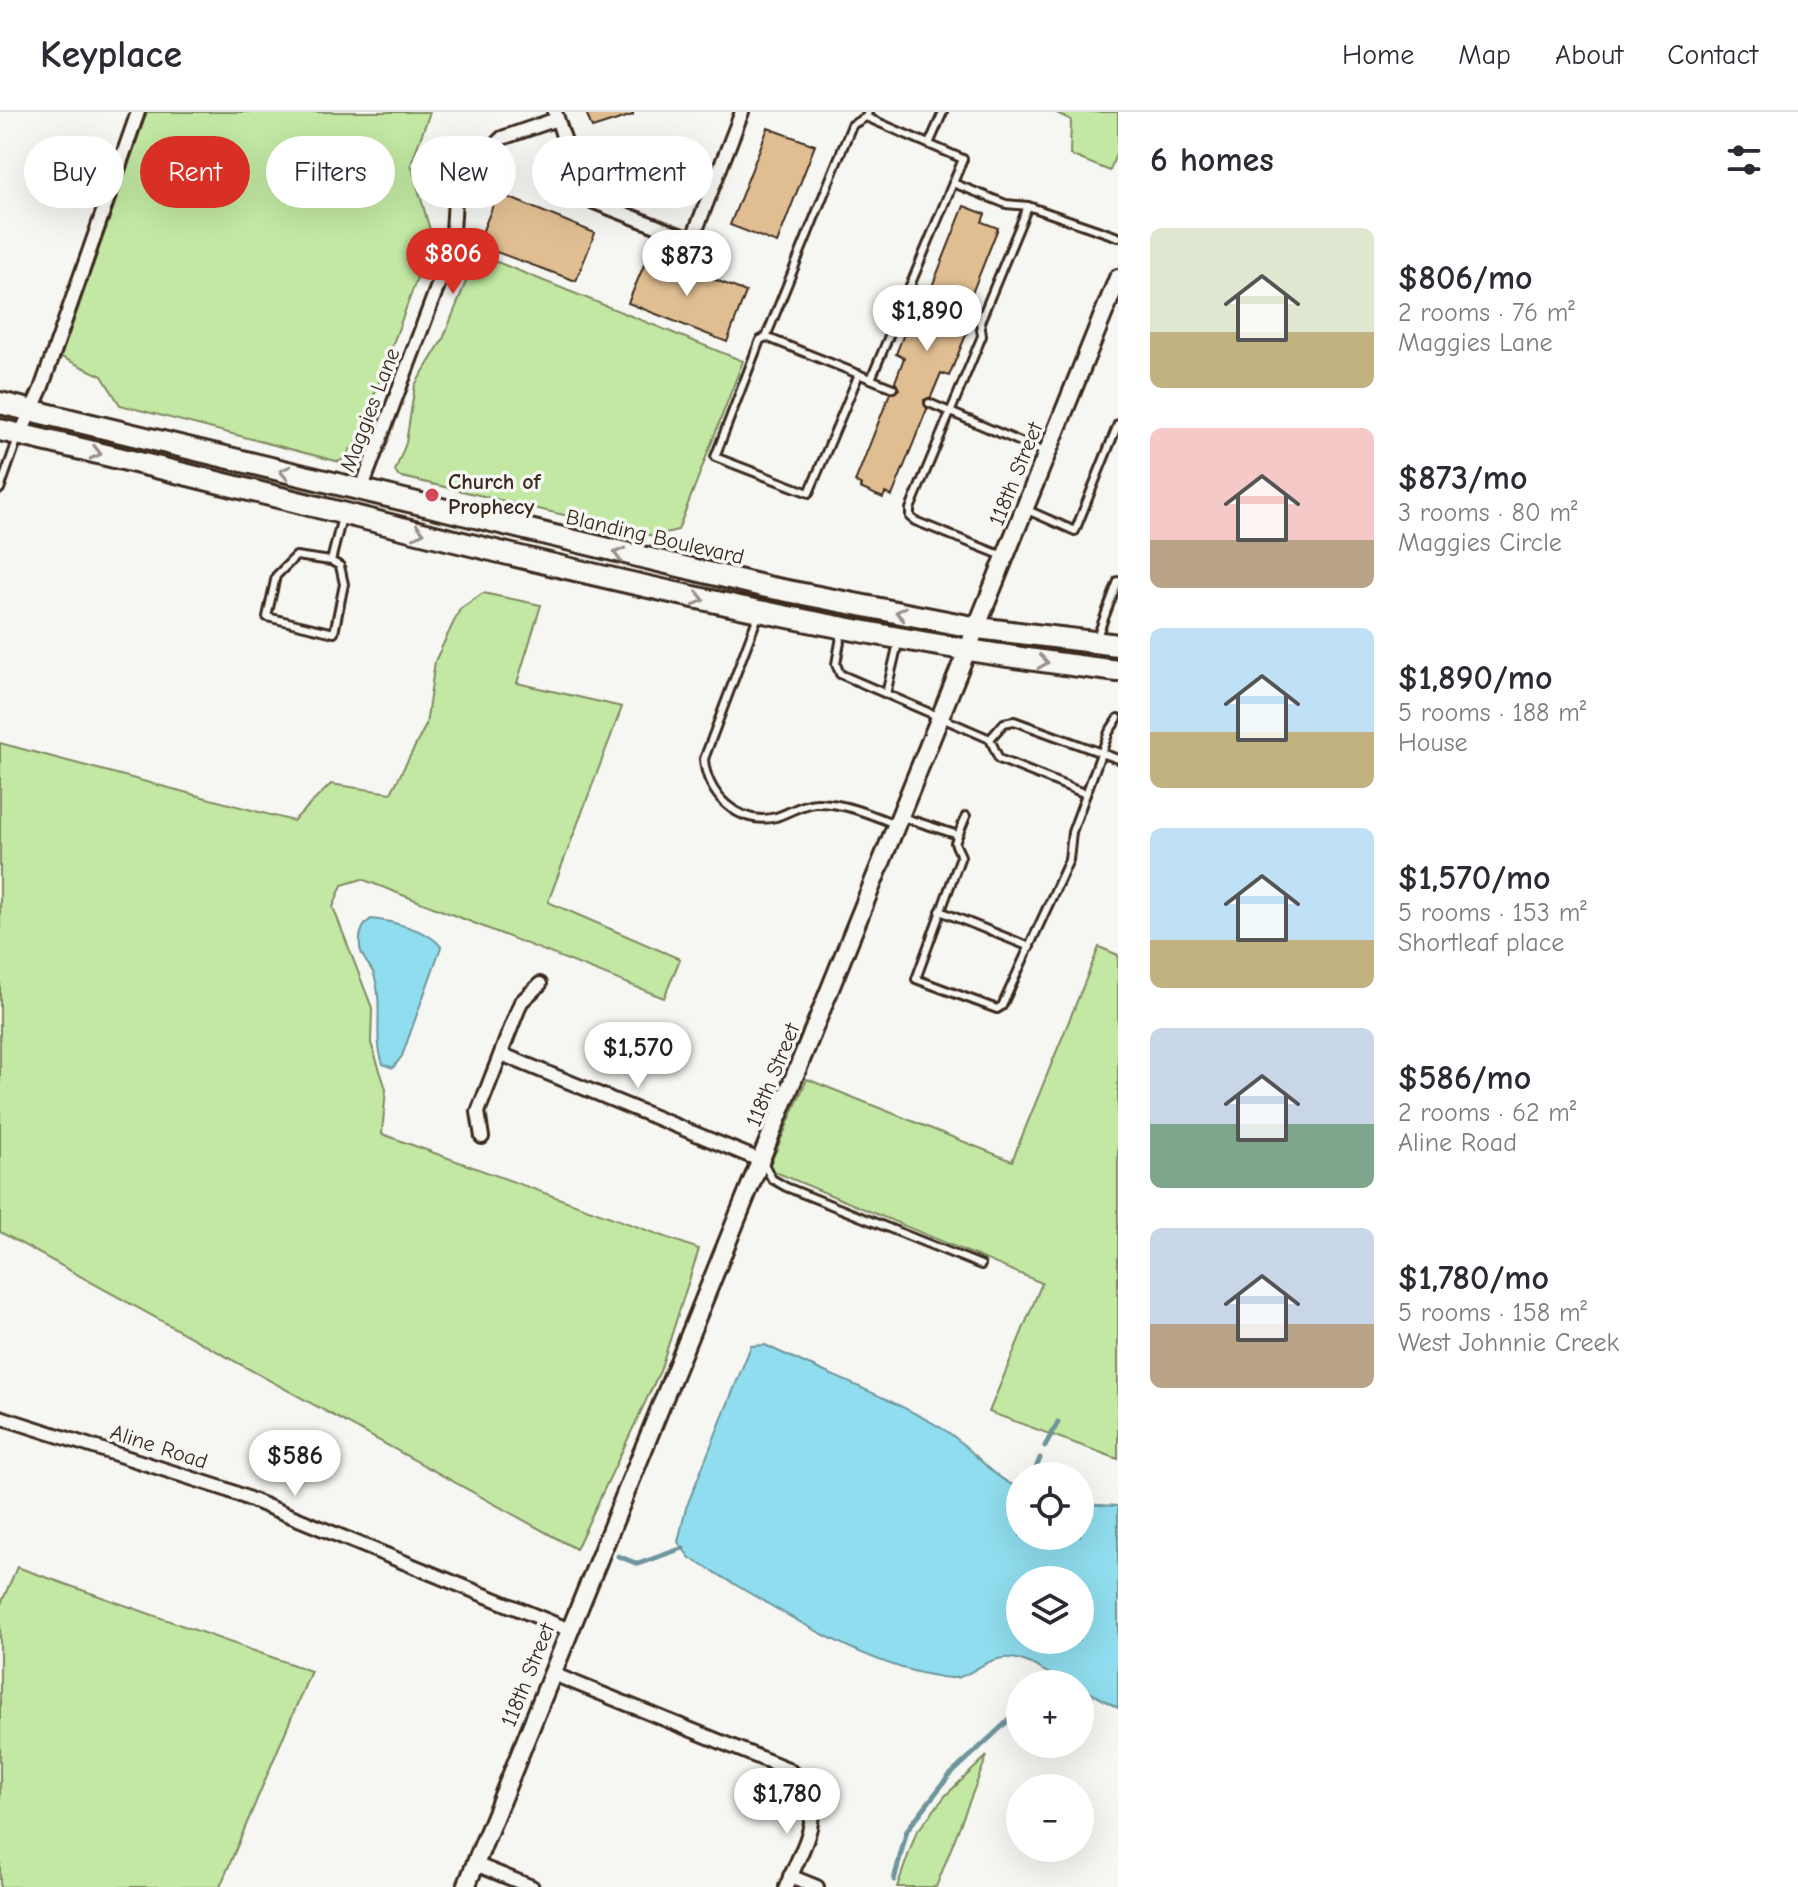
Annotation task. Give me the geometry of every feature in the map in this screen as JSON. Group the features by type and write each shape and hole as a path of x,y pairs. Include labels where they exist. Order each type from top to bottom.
{"main road":[{"name":"Blanding Boulevard","path":"0,403 658,563 978,628 1118,645"},
{"path":"10,432 759,613 969,651 1118,671"},
{"path":"279,498 333,499 361,490"},
{"path":"343,514 368,505 423,505"}],"street":[{"path":"10,432 32,411 138,112"},
{"path":"556,115 584,198 692,240 742,112"},
{"name":"Maggies Lane","path":"361,490 452,248 455,199 482,157 502,138 556,115"},
{"name":"118th Street","path":"466,1887 1118,278"},
{"path":"653,588 658,563"},
{"path":"482,1137 478,1112 521,1002 540,984"},
{"path":"501,1054 762,1161"},
{"name":"Aline Road","path":"0,1417 225,1489 570,1630"},
{"path":"553,1674 788,1769 804,1783 813,1802 810,1828 788,1882 817,1887"},
{"path":"475,1864 532,1887"}],"lane":[{"path":"929,144 943,112"},
{"path":"859,374 809,493 715,457 760,340 766,337 852,125 867,115 963,159 871,379"},
{"path":"953,183 1006,204 1028,206 1118,237"},
{"path":"1006,557 910,517 910,509 982,336 980,322 1028,206"},
{"path":"766,337 893,388"},
{"path":"929,403 1047,454"},
{"path":"1025,509 1075,531 1118,424"},
{"path":"0,489 10,432"},
{"path":"331,561 343,514"},
{"path":"311,555 331,561 340,566 344,584 334,633 267,617 276,576 288,561 311,555"},
{"path":"1096,643 1100,622 1118,581"},
{"path":"759,613 704,759 705,778 713,793 751,817 773,818 812,803 834,803 958,835"},
{"path":"842,629 836,669 990,739 999,759 1086,794"},
{"path":"886,694 899,639"},
{"path":"966,816 955,843 961,856 916,971 916,979 997,1009 1002,1006 1069,860 1072,832 1101,753 1118,718"},
{"path":"990,739 1004,723 1014,721 1118,759"},
{"path":"940,911 1030,947"},
{"path":"762,1161 772,1179 786,1187 981,1265"}],"green space":[{"path":"147,112 430,112 421,136 411,136 411,208 424,208 432,237 357,442 340,462 120,405 102,376 61,357 113,208 124,208 124,178"},
{"path":"1055,112 1118,112 1118,147 1110,171 1070,155 1071,120"},
{"path":"477,254 743,361 678,530 653,536 398,476 395,471 406,443 415,385 443,339"},
{"path":"483,593 541,605 517,683 622,707 548,902 680,959 664,998 362,879 342,885 333,907 372,1008 371,1043 386,1089 382,1134 699,1249 660,1371 576,1549 0,1232 0,743 293,821 331,784 391,793 426,725 435,661 460,609"},
{"path":"1099,947 1118,955 1118,1459 989,1412 1042,1283 768,1169 807,1079 1012,1161"},
{"path":"17,1567 311,1671 220,1887 0,1887 0,1606"},
{"path":"987,1756 936,1887 897,1887 916,1833 946,1795"}],"water":[{"path":"371,919 419,931 441,947 402,1056 393,1068 383,1064 380,1054 377,986 360,947 362,931"},
{"path":"765,1345 900,1406 953,1436 1006,1481 1006,1550 1094,1550 1094,1505 1118,1506 1118,1708 1094,1695 1094,1670 1044,1670 1021,1660 1002,1658 958,1678 951,1678 918,1673 851,1648 783,1613 690,1558 678,1542 686,1508 751,1346"}],"building":[{"path":"586,112 633,112 633,115 592,128"},
{"path":"768,128 815,145 777,243 730,225"},
{"path":"516,200 595,233 576,281 477,245 492,208 516,208"},
{"path":"964,206 985,214 982,222 998,228 959,326 968,330 949,376 941,373 931,397 924,400 927,409 892,496 885,493 883,498 860,488 861,485 855,482 890,393 899,389 895,382 904,358 896,354 913,311 921,314"},
{"path":"649,253 746,292 727,342 628,303"}],"waterway":[{"path":"1045,1446 1058,1422"},
{"path":"1038,1462 1040,1458"},
{"path":"618,1556 638,1564 683,1548"},
{"path":"894,1880 907,1830 949,1776 1006,1723"}],"place":[{"name":"Church of Prophecy","path":"432,495"}]}
